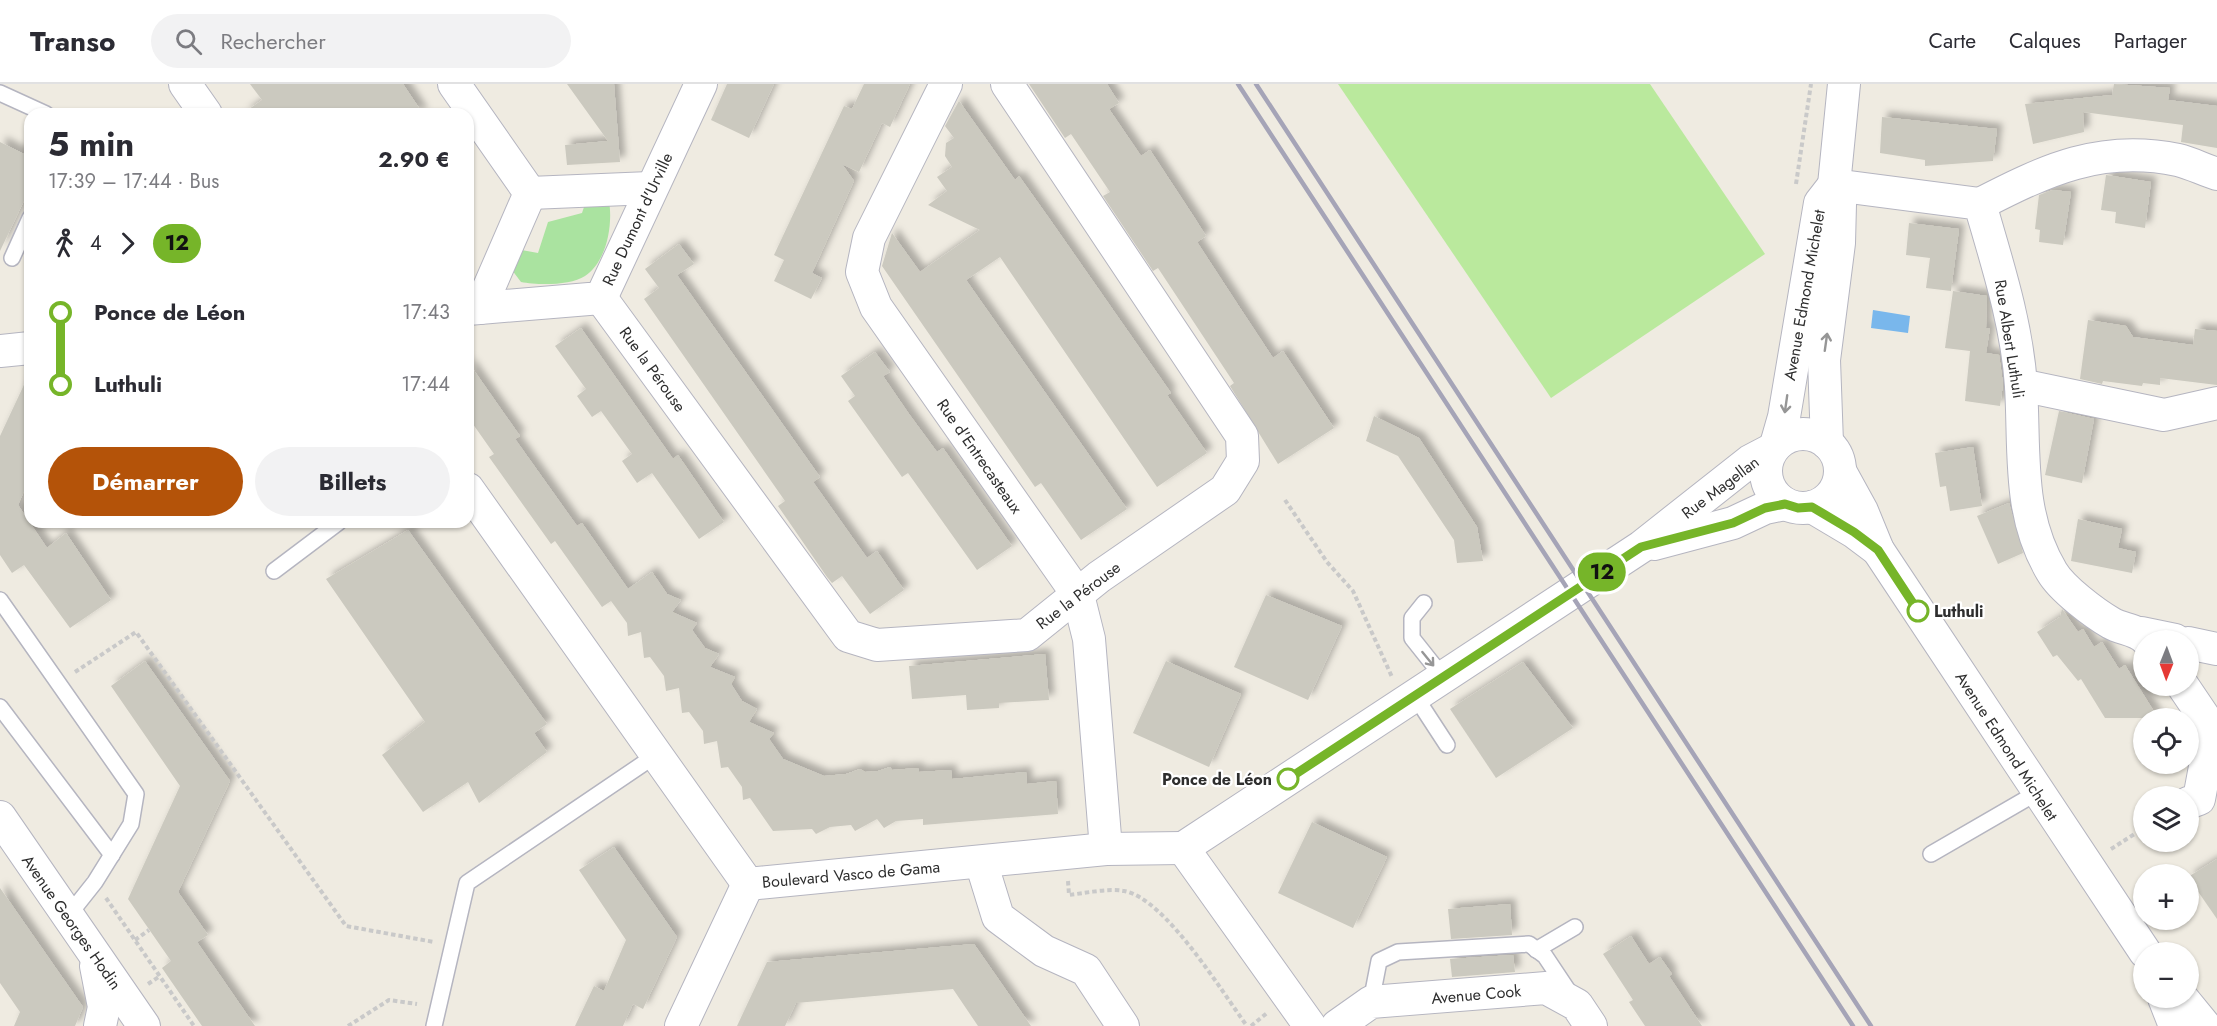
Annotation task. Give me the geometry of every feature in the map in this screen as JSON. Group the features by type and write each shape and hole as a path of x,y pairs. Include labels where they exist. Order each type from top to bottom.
{"street":[{"path":"185,84 202,108"},
{"path":"454,84 471,108"},
{"name":"Rue Dumont d'Urville","path":"474,308 601,298 650,188 701,84"},
{"name":"Rue d'Entrecasteaux","path":"946,84 869,238 862,272 876,307 1078,595 1089,639 1106,849"},
{"name":"Rue la Pérouse","path":"601,298 848,636 877,645 1027,634 1099,578 1225,490 1243,461 1242,436 1007,84"},
{"name":"Avenue Edmond Michelet","path":"1827,442 1824,360 1839,243 1840,204 1834,185 1844,84"},
{"path":"474,113 530,193"},
{"path":"1834,185 1980,204 2037,174 2106,155 2178,160 2217,174"},
{"name":"Avenue Edmond Michelet","path":"1774,447 1784,417 1820,203 1834,185"},
{"path":"530,193 650,188"},
{"path":"474,308 530,193"},
{"name":"Rue Albert Luthuli","path":"1980,204 2004,286 2021,385 2022,469 2026,507 2038,544 2053,574 2082,601 2112,623 2133,632"},
{"path":"0,351 24,349"},
{"path":"2021,385 2164,415 2217,403"},
{"path":"1796,434 1817,437 1827,442 1834,450 1840,471 1832,494 1823,503 1798,506 1775,497 1768,486 1765,474 1774,447 1796,434"},
{"name":"Rue Magellan","path":"1183,848 1641,547 1750,461 1774,447"},
{"name":"Avenue Edmond Michelet","path":"1840,471 1862,511 1878,550 2136,942"},
{"name":"Boulevard Vasco de Gama","path":"474,497 748,884 1106,849 1183,848"},
{"name":"Avenue Edmond Michelet","path":"1798,506 1854,532 1878,550"},
{"name":"Rue Magellan","path":"1641,547 1733,523 1765,508 1798,506"},
{"path":"2199,645 2217,649"},
{"path":"2190,696 2204,717 2210,740"},
{"path":"2199,798 2217,706"},
{"name":"Avenue Georges Hodin","path":"0,817 144,1026"},
{"path":"1183,848 1310,1026"},
{"path":"981,862 998,917 1044,951 1086,970 1123,1026"},
{"path":"681,1026 748,884"},
{"path":"93,953 104,1007 100,1026"},
{"name":"Avenue Cook","path":"1371,1002 1546,988 1584,1015"},
{"path":"1337,1026 1371,1002"},
{"path":"2168,1008 2175,1026"},
{"path":"2190,1008 2205,1026"}],"lane":[{"path":"0,93 33,108"},
{"path":"12,258 24,231"},
{"path":"274,571 331,528"},
{"path":"0,600 136,794 132,824 95,882 68,916"},
{"path":"1424,603 1412,618 1412,638 1443,677"},
{"path":"1415,696 1447,745"},
{"path":"0,707 112,855"},
{"path":"434,1026 467,883 656,755"},
{"path":"1931,854 2038,792"},
{"path":"1371,1002 1379,961 1398,952 1529,944 1536,950 1575,927"},
{"name":"Avenue Cook","path":"1536,950 1545,956 1584,1015"}],"path":[{"path":"1285,500 1327,562 1353,591 1389,672"},
{"path":"58,683 136,632 345,926 453,945"},
{"path":"2086,865 2133,835"},
{"path":"1067,853 1069,894 1125,891 1156,908 1182,937 1247,1026"},
{"path":"95,882 195,1026"},
{"path":"135,940 149,930"},
{"path":"348,1026 389,1000 438,1006"}],"green space":[{"path":"1338,84 1650,84 1765,254 1551,398"},
{"path":"608,196 610,217 607,239 599,261 593,269 585,276 571,282 544,284 521,282 512,270 516,249 538,253 548,222 582,213 587,198"}],"water":[{"path":"1873,310 1910,316 1908,333 1871,328"}],"building":[{"path":"250,84 403,84 419,108 251,108 262,100"},
{"path":"567,84 614,84 620,162 567,165 565,145 608,141"},
{"path":"727,84 774,84 749,138 711,120"},
{"path":"864,84 910,84 890,127 882,123 859,172 842,164 854,181 812,273 822,278 811,299 774,281 784,260 774,255 844,106 852,109"},
{"path":"1029,84 1107,84 1119,103 1109,109 1141,156 1150,150 1206,236 1197,242 1273,358 1283,351 1334,428 1278,464 1230,386 1234,383 1158,268 1153,271 1103,196 1110,192 1071,134 1065,138"},
{"path":"2114,84 2170,88 2168,100 2217,106 2217,148 2181,142 2183,125 2083,112 2084,132 2033,144 2025,104 2112,95"},
{"path":"959,101 1015,180 1019,176 1051,221 1171,393 1167,395 1207,453 1157,487 1000,257 966,280 1127,509 1081,540 1041,483 1035,487 882,266 892,233 920,272 980,230 928,205 947,191 937,177 952,167 945,156 946,143 954,138 945,126"},
{"path":"1882,117 1997,129 1993,161 1925,166 1925,160 1880,153"},
{"path":"0,142 24,154 24,201 0,251"},
{"path":"2106,175 2151,182 2145,228 2115,223 2116,212 2101,210"},
{"path":"2053,190 2071,192 2063,245 2039,242 2040,230 2035,229 2039,195"},
{"path":"1909,223 1959,229 1951,291 1926,288 1930,258 1906,255"},
{"path":"679,244 694,264 677,275 820,477 813,482 867,558 877,551 904,590 870,614 842,576 832,583 827,577 778,506 785,501 644,299 659,288 645,269"},
{"path":"1953,291 1987,296 1986,328 1990,328 1986,353 1999,355 2003,384 2000,406 1965,401 1970,351 1945,348"},
{"path":"2088,320 2126,326 2133,337 2193,345 2195,329 2217,331 2217,385 2160,378 2160,385 2143,383 2142,386 2103,381 2102,384 2080,379"},
{"path":"581,328 673,459 678,455 724,522 699,539 652,473 637,483 622,461 632,454 601,411 592,417 577,396 586,389 555,346"},
{"path":"875,352 890,372 883,376 909,414 937,452 943,448 1012,546 977,570 908,473 902,477 848,401 855,396 841,376"},
{"path":"474,371 520,436 515,439 577,526 582,523 628,589 652,572 667,594 681,600 672,612 697,623 692,630 705,648 719,654 710,667 735,677 731,684 742,701 757,709 749,722 774,733 769,739 783,759 824,776 846,774 860,769 865,772 878,771 890,767 892,770 918,768 919,772 951,770 952,779 1026,772 1027,784 1056,781 1058,814 923,825 923,819 896,821 884,828 877,819 855,831 851,825 830,827 816,834 812,829 773,831 750,798 743,800 742,787 728,767 721,768 717,741 704,744 703,731 689,712 682,713 679,688 666,691 664,676 650,657 644,658 641,632 628,636 627,623 611,601 602,607 555,541 551,544 489,457 494,454 474,426"},
{"path":"24,385 24,491 18,505 24,514 24,528 34,528 47,548 66,533 111,600 70,628 24,565 12,573 0,555 0,436"},
{"path":"2059,411 2094,419 2082,483 2045,475"},
{"path":"1374,416 1419,438 1477,527 1483,561 1457,563 1454,540 1398,456 1366,441"},
{"path":"1973,447 1982,506 1950,511 1946,486 1940,487 1935,453"},
{"path":"2009,503 2023,553 1998,564 1977,516"},
{"path":"2078,519 2122,529 2118,548 2136,552 2132,573 2071,561"},
{"path":"408,530 547,724 534,733 547,752 479,803 468,782 423,812 382,755 425,722 326,579"},
{"path":"1266,595 1342,626 1308,700 1234,667"},
{"path":"2062,609 2078,632 2083,629 2094,647 2102,642 2119,669 2125,665 2133,678 2133,696 2144,696 2152,708 2133,708 2133,718 2105,718 2081,679 2078,681 2057,655 2053,657 2037,632 2060,617"},
{"path":"1045,654 1049,700 999,703 999,708 967,710 966,695 912,699 909,666"},
{"path":"145,661 230,781 178,892 208,935 197,942 255,1026 202,1026 162,968 171,961 128,899 180,786 111,686"},
{"path":"1166,661 1241,694 1209,767 1133,733"},
{"path":"1523,662 1573,728 1496,778 1450,709"},
{"path":"1312,822 1387,857 1353,928 1278,893"},
{"path":"614,847 677,937 643,1009 633,1004 623,1026 575,1026 594,986 604,991 626,940 579,870"},
{"path":"2217,859 2217,919 2199,893 2199,870"},
{"path":"0,888 83,1007 75,1026 14,1026 20,1012 0,983"},
{"path":"1510,904 1512,935 1451,939 1448,909"},
{"path":"1631,936 1649,964 1660,957 1672,974 1669,976 1702,1026 1645,1026 1629,1002 1633,1000 1603,954"},
{"path":"974,944 1031,1026 978,1026 953,989 796,1003 785,1026 737,1026 767,962"},
{"path":"1513,955 1515,972 1452,977 1450,959"}],"railway":[{"path":"1238,84 1853,1026"},
{"path":"1256,84 1871,1026"}],"bus line":[{"name":"12","path":"1288,779 1641,547 1733,523 1765,508 1785,504 1798,508 1812,507 1854,532 1878,550 1918,611"}],"place":[{"name":"Luthuli","path":"1918,611"},
{"name":"Ponce de Léon","path":"1288,779"}]}
